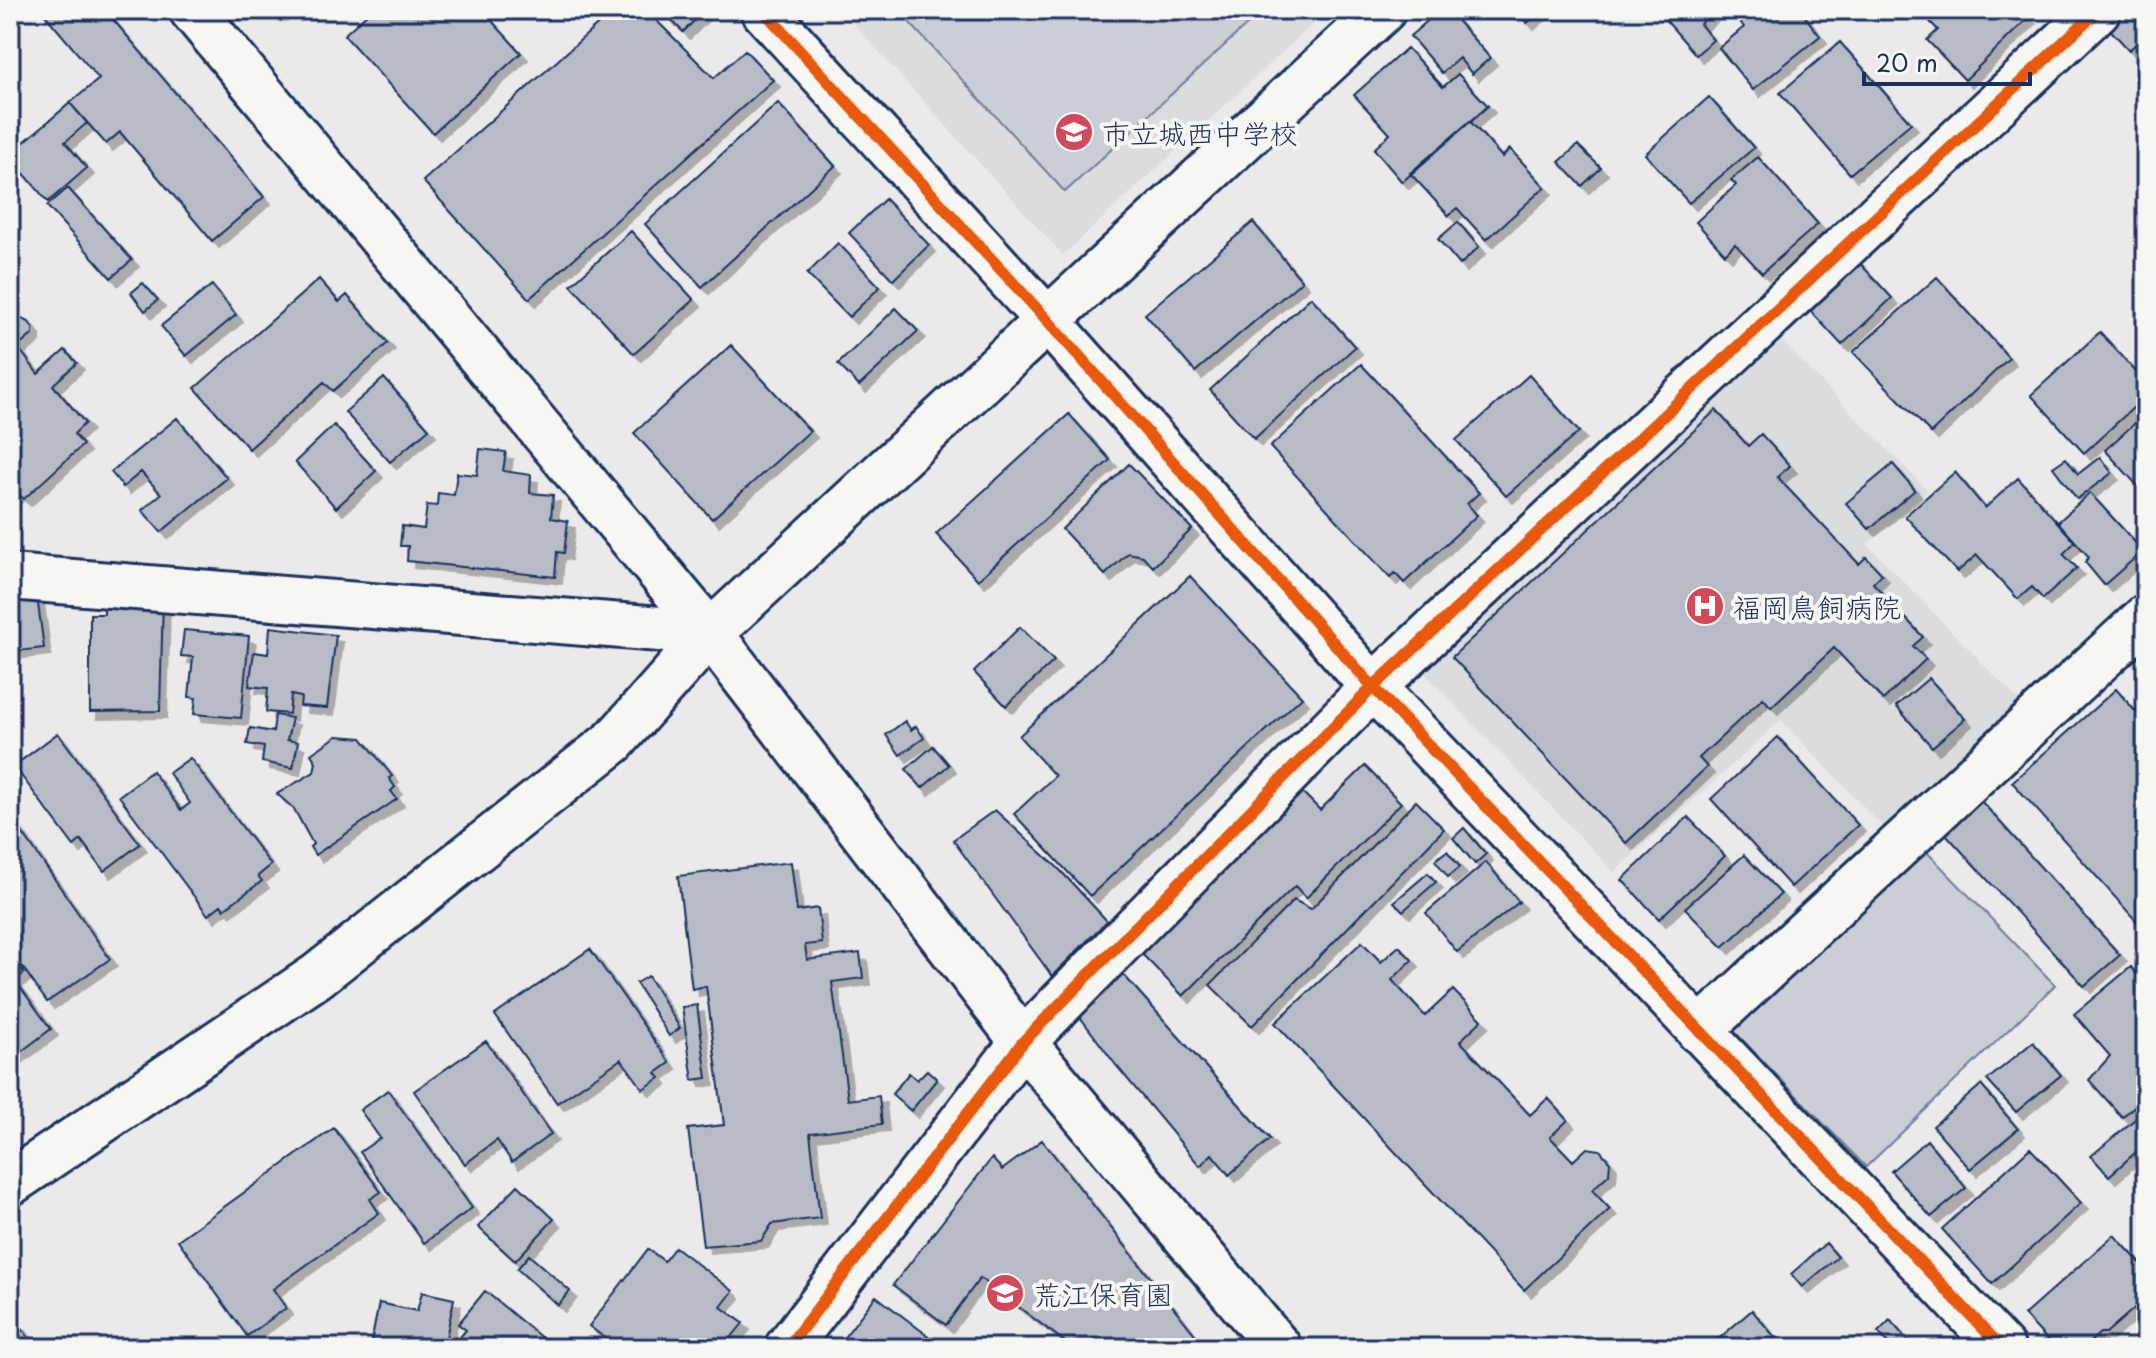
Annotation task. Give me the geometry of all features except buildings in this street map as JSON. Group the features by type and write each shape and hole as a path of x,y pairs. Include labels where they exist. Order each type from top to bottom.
{"street":[{"path":"192,10 710,633 1023,1042 1279,1348"},
{"path":"763,10 1048,321 1373,687 2002,1348"},
{"path":"10,1183 317,976 614,741 710,633 1383,10"},
{"path":"787,1348 1023,1042 1373,687 2098,10"},
{"path":"10,577 710,633"},
{"path":"1699,1031 2146,617"}],"shaded area":[{"name":"市立城西中学校","path":"841,10 1328,10 1063,255"},
{"path":"898,10 1263,10 1065,192"},
{"name":"福岡鳥飼病院","path":"1768,327 1927,490 1867,544 2021,703 1886,830 1781,720 1614,872 1420,668"},
{"path":"1922,847 2055,985 1866,1167 1733,1030"}],"cycle path":[{"path":"763,10 1048,321 1373,687 2002,1348"},
{"path":"787,1348 1023,1042 1110,953 1373,687 2098,10"}],"place":[{"name":"市立城西中学校","path":"1074,132"},
{"name":"福岡鳥飼病院","path":"1705,606"},
{"name":"荒江保育園","path":"1005,1293"}]}
